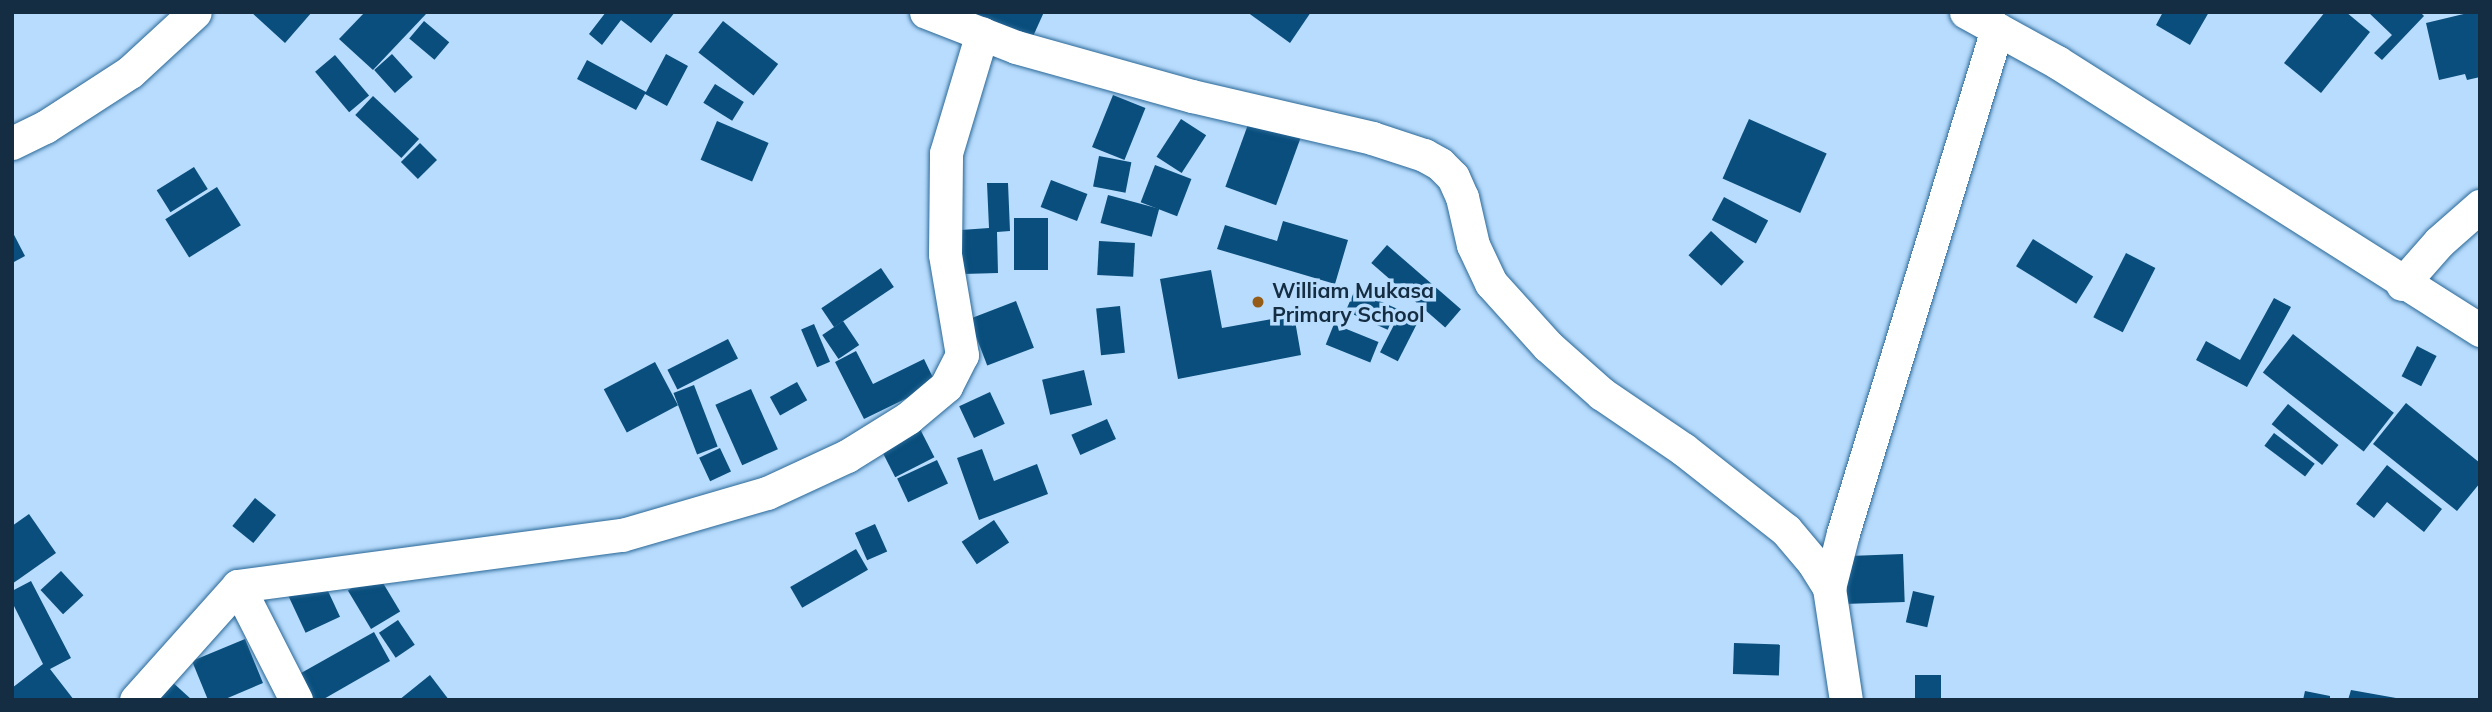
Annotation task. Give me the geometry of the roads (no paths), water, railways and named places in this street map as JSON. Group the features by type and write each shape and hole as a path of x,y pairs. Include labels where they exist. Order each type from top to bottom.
{"street":[{"path":"12,143 45,127 130,72 195,12"},
{"path":"926,12 1016,47 1192,96 1301,119 1432,158 1452,177 1462,197 1473,245 1491,283 1548,346 1602,394 1683,449 1786,530 1813,562 1829,588 1846,700"},
{"path":"1966,12 2057,62 2285,205 2402,284 2480,330"},
{"path":"1829,588 1858,480 1997,29"},
{"path":"136,700 238,586 622,535 767,493 847,456 908,418 946,386 962,355 945,254 946,153 982,33"},
{"path":"2402,284 2439,242 2480,206"},
{"path":"238,586 296,700"}],"place":[{"name":"William Mukasa Primary School","path":"1258,302"}]}
